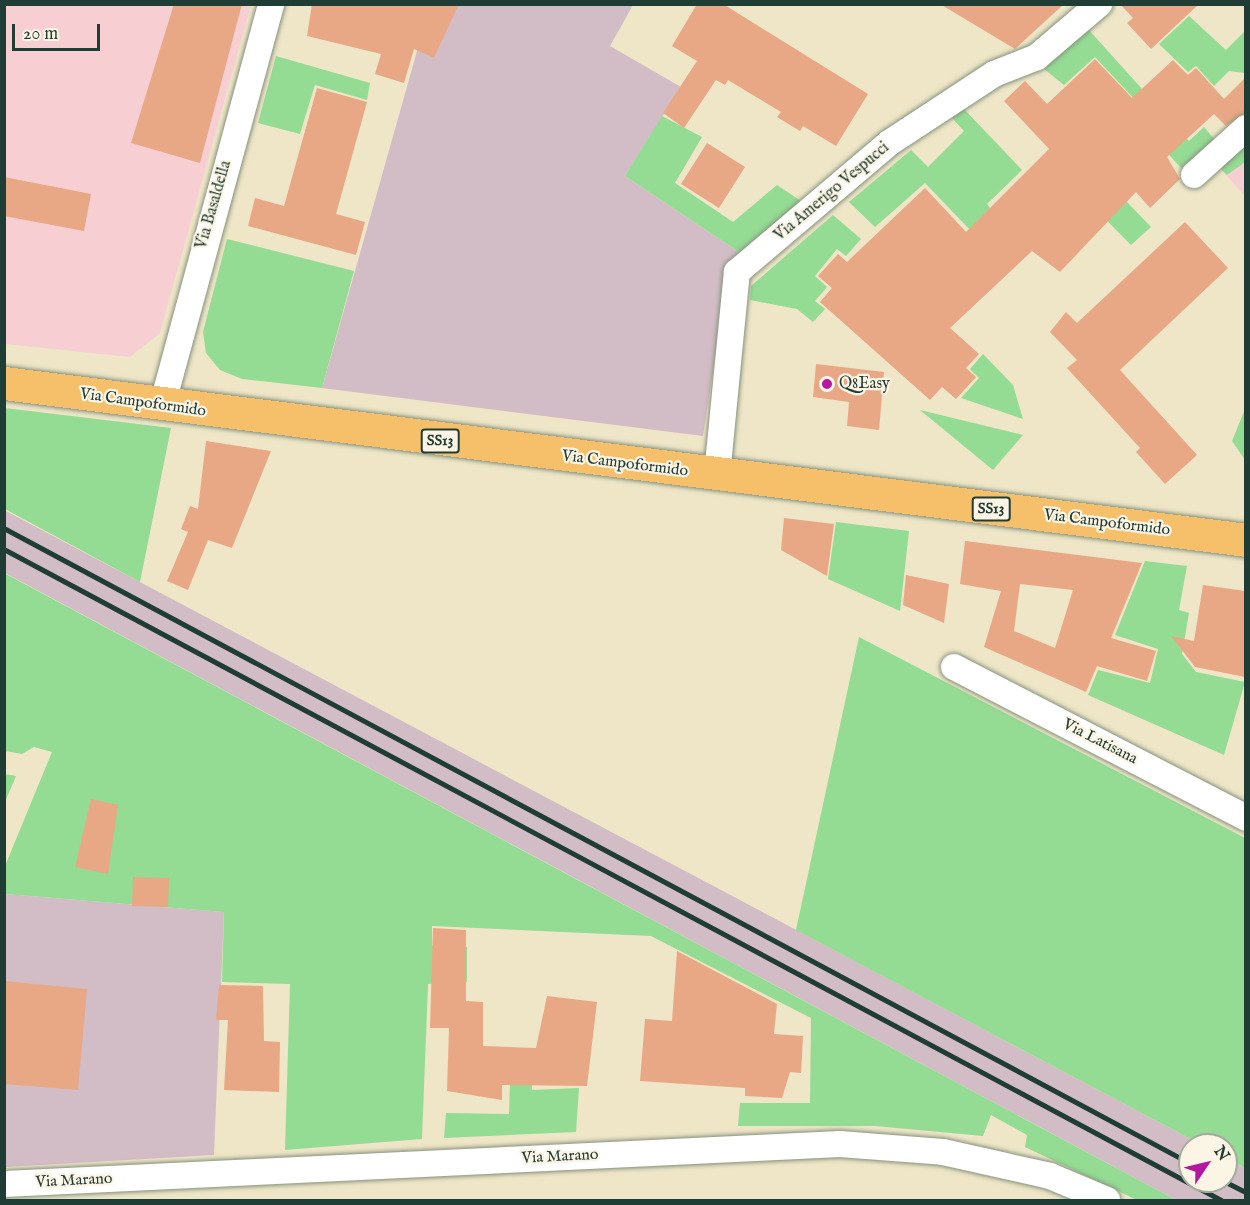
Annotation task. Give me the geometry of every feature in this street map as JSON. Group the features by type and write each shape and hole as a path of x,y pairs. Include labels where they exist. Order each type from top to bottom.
{"main road":[{"name":"Via Campoformido","path":"4,383 162,406 1245,540"}],"street":[{"name":"Via Basaldella","path":"162,406 271,4"},
{"name":"Via Amerigo Vespucci","path":"717,475 737,272 889,143 994,74 1037,57 1099,4"},
{"path":"1194,175 1245,128"},
{"name":"Via Latisana","path":"954,667 1245,818"},
{"name":"Via Marano","path":"4,1184 840,1144 943,1152 1050,1176 1107,1200"}],"shaded area":[{"path":"5,5 251,5 160,333 130,357 5,344"},
{"path":"430,5 633,5 610,46 681,87 625,176 742,254 729,266 703,436 322,388"},
{"path":"1245,138 1245,196 1217,165"},
{"path":"4,510 1179,1133 1178,1193 1238,1193 1238,1164 1245,1168 1245,1200 1176,1200 5,573"},
{"path":"5,894 224,912 214,1155 5,1167"}],"green space":[{"path":"1189,16 1226,50 1245,31 1245,73 1229,71 1214,86 1196,66 1188,72 1159,44"},
{"path":"1088,29 1189,141 1204,127 1215,140 1183,170 1149,133 1103,177 1151,227 1131,245 1068,181 1138,103 1095,57 1064,85 1044,69"},
{"path":"276,56 370,83 367,100 315,85 300,134 258,123"},
{"path":"964,109 1022,170 987,204 993,212 973,233 925,183 875,227 849,202 911,150 928,167 964,131 952,118"},
{"path":"662,116 702,137 675,183 733,222 777,185 801,201 742,254 625,176"},
{"path":"1245,138 1245,162 1227,175 1217,165"},
{"path":"833,215 861,239 846,256 837,249 815,276 827,287 815,301 825,309 813,322 797,309 750,300 751,286"},
{"path":"227,239 354,271 322,388 242,379 220,370 206,353 203,332"},
{"path":"983,354 1013,385 1023,419 961,398 979,378 970,369"},
{"path":"5,408 171,428 140,582 5,509"},
{"path":"1245,409 1245,460 1232,441"},
{"path":"920,410 1023,435 993,470"},
{"path":"836,522 909,531 900,611 828,579"},
{"path":"1145,561 1187,566 1179,610 1189,613 1182,654 1196,672 1245,682 1224,755 1088,695 1098,670 1150,683 1158,649 1115,635"},
{"path":"4,573 1176,1200 1137,1200 1025,1147 1027,1135 991,1115 983,1136 875,1126 738,1126 740,1103 810,1103 811,1018 651,936 432,926 432,946 467,947 467,982 428,984 422,1139 285,1150 290,984 222,982 224,912 5,894 5,866 52,752 34,747 22,754 5,751"},
{"path":"859,637 1245,838 1245,1168 1238,1164 1238,1133 1179,1133 796,930"},
{"path":"4,774 16,776 5,802"},
{"path":"511,1051 532,1051 532,1090 579,1088 576,1132 444,1138 446,1113 509,1114"}],"building":[{"path":"174,4 242,4 200,163 131,143"},
{"path":"312,4 459,4 434,58 414,49 404,83 375,74 381,54 307,36"},
{"path":"697,4 723,4 868,94 836,146 803,126 800,131 777,117 781,112 728,80 725,85 716,80 684,128 663,113 697,61 672,46"},
{"path":"940,4 1064,4 1015,49"},
{"path":"1120,4 1199,4 1151,49 1127,23 1133,18"},
{"path":"1095,59 1132,98 1173,60 1188,75 1196,68 1224,99 1245,78 1245,113 1226,126 1214,114 1167,157 1180,179 1150,208 1136,192 1060,272 1032,251 950,328 979,354 966,368 976,377 956,399 942,387 930,400 820,302 832,288 818,276 838,254 847,262 925,188 966,232 1049,149 1004,101 1025,81 1047,104"},
{"path":"317,88 367,102 336,214 365,222 356,255 248,226 255,198 284,206"},
{"path":"707,143 745,167 719,208 681,184"},
{"path":"4,177 91,194 84,231 4,216"},
{"path":"1185,222 1228,268 1120,370 1197,455 1165,484 1136,452 1140,448 1067,368 1077,360 1050,332 1066,312 1077,323"},
{"path":"816,364 884,372 879,430 847,426 849,402 813,397"},
{"path":"206,441 271,451 232,548 208,540 188,590 167,581 188,532 181,529 190,506 198,509"},
{"path":"784,518 834,524 827,576 781,550"},
{"path":"965,541 1142,563 1111,638 1156,651 1147,681 1097,666 1086,692 984,647 1001,591 960,584","holes":["1020,584 1073,590 1055,648 1014,631"]},
{"path":"906,575 949,584 944,623 903,605"},
{"path":"1203,585 1245,591 1245,677 1195,667 1171,636 1194,641"},
{"path":"91,799 118,805 108,874 75,867"},
{"path":"133,877 169,878 168,907 132,906"},
{"path":"433,928 466,930 466,1001 483,1002 483,1046 536,1048 547,996 597,1002 587,1086 502,1085 502,1100 447,1091 449,1028 430,1028"},
{"path":"677,951 777,1004 774,1034 803,1036 801,1073 790,1072 782,1098 745,1096 745,1088 640,1081 645,1019 672,1021"},
{"path":"4,981 87,989 78,1090 4,1084"},
{"path":"219,985 263,986 264,1041 280,1042 279,1092 224,1090 228,1020 216,1020"}],"railway":[{"path":"4,528 1178,1157"},
{"path":"4,549 1221,1200"},
{"path":"1238,1188 1246,1192"}],"place":[{"name":"Q8Easy","path":"827,384"}]}
